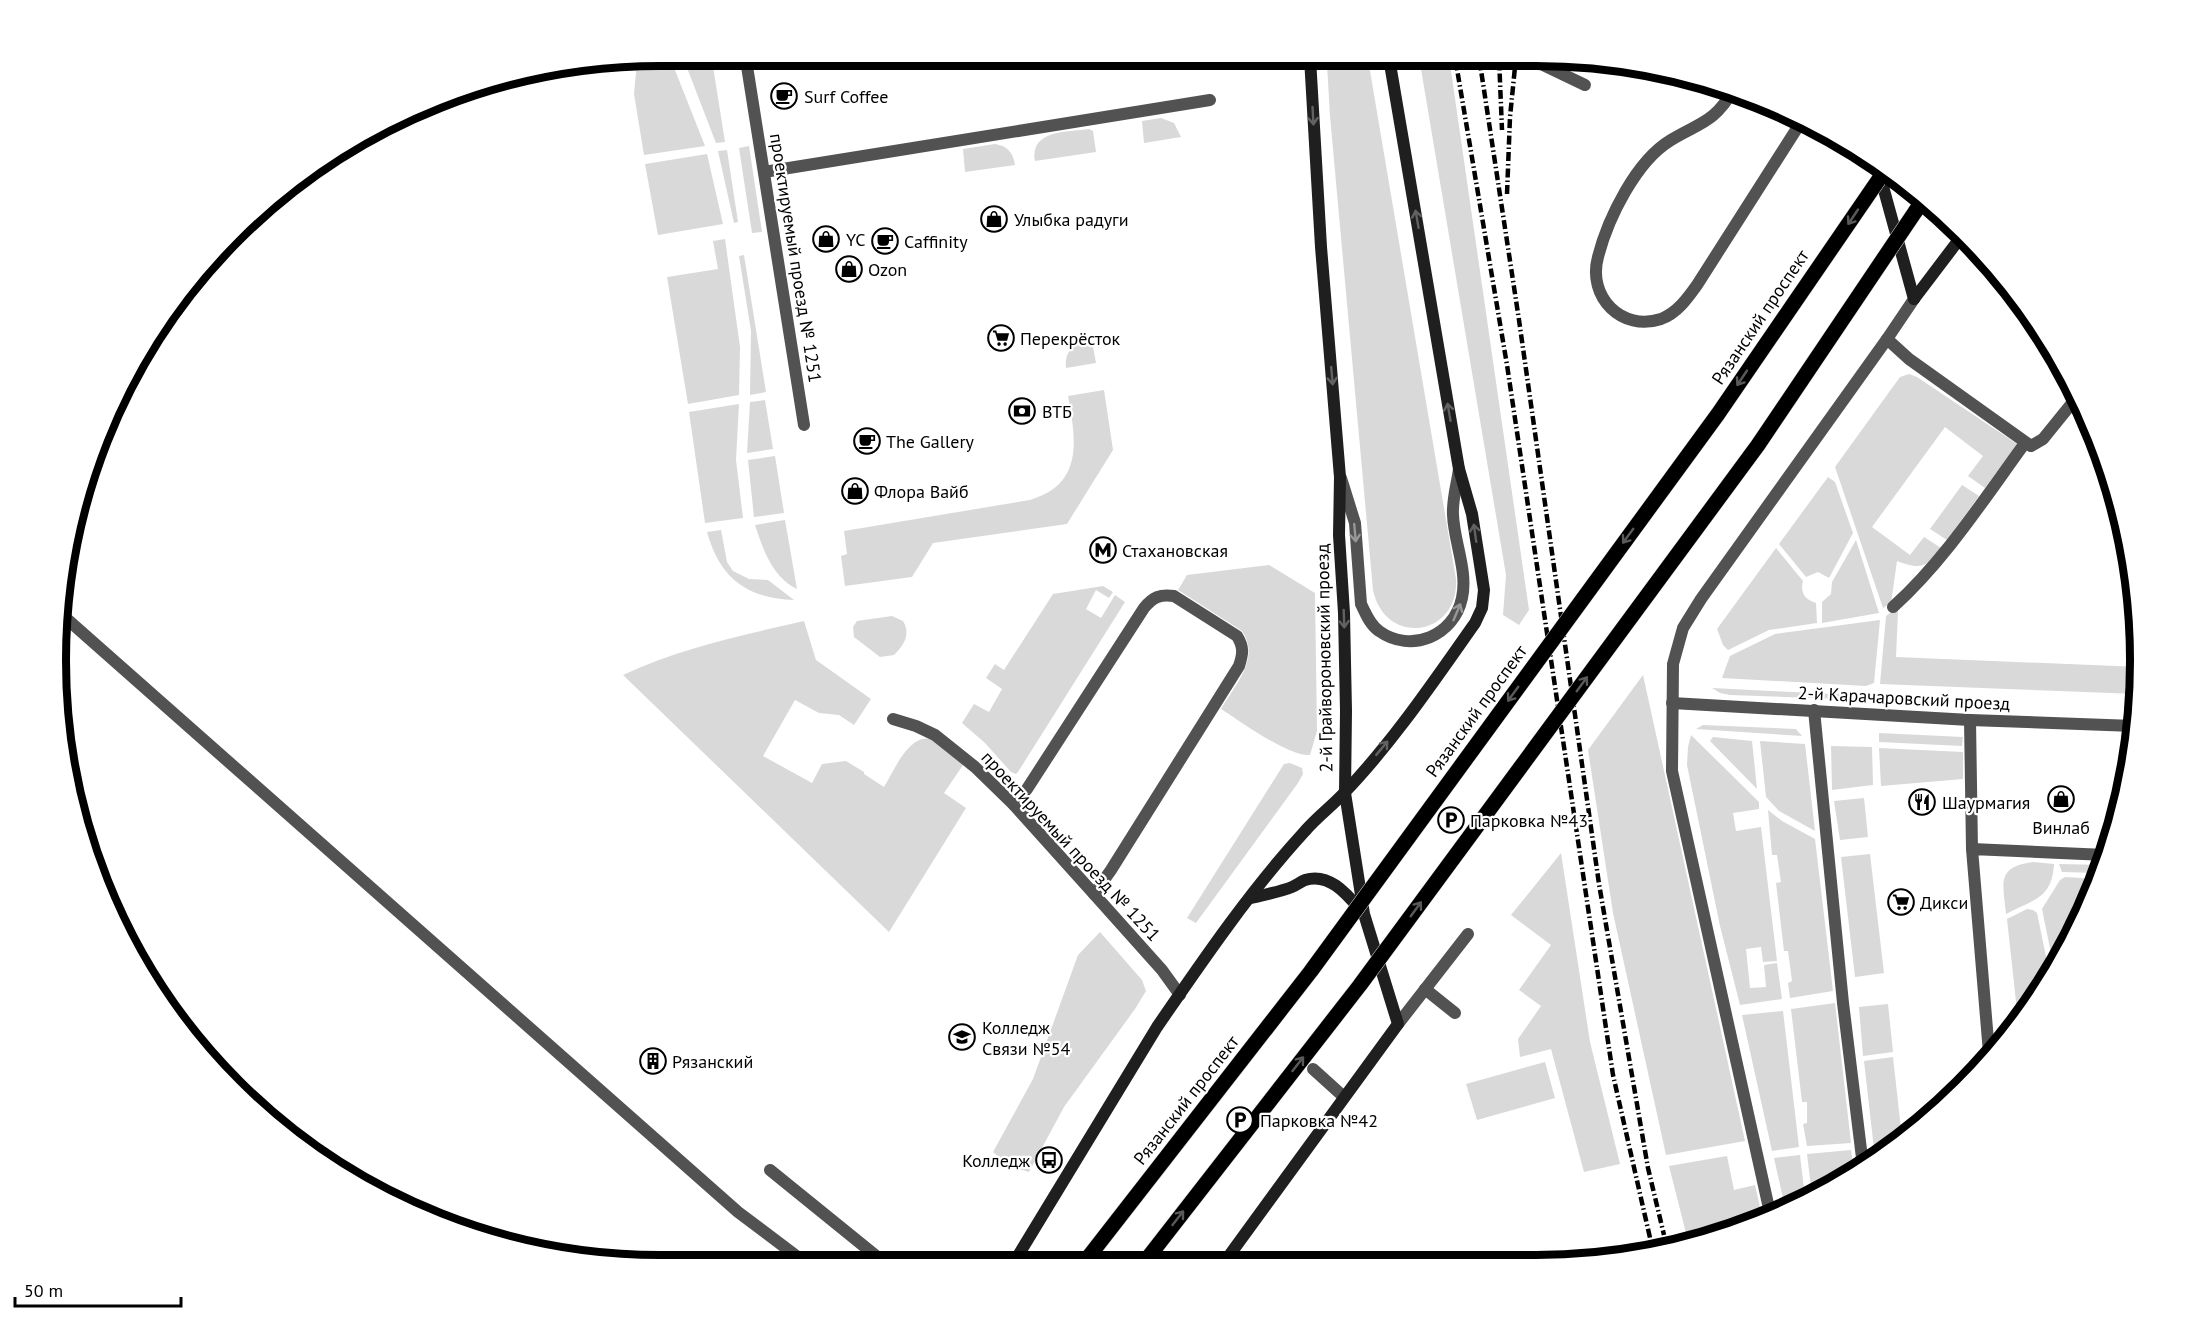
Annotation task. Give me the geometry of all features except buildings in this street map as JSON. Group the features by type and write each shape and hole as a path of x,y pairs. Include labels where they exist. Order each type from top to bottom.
{"main road":[{"name":"2-й Грайвороновский проезд","path":"1310,66 1321,247 1340,477 1339,535 1344,613 1346,711 1345,793"},
{"name":"2-й Грайвороновский проезд","path":"1345,793 1399,727 1475,623 1482,608 1484,590 1473,514 1459,469 1390,66"},
{"path":"1880,177 1914,299"},
{"name":"Рязанский проспект","path":"1090,1255 1318,961 1718,414 1881,177"},
{"path":"1150,1255 1360,985 1758,445 1918,207"},
{"path":"1914,299 1957,242"},
{"path":"1018,1255 1157,1027 1250,898 1305,830 1345,793"},
{"path":"1230,1255 1398,1024 1364,914 1345,793"},
{"path":"1250,898 1293,887 1304,880 1324,880 1342,889 1364,914"}],"street":[{"name":"проектируемый проезд № 1251","path":"747,66 804,425"},
{"path":"1546,66 1585,85"},
{"path":"1728,98 1707,122 1670,140 1635,174 1608,229 1597,260 1597,284 1606,304 1620,317 1640,323 1662,318 1683,305 1798,127"},
{"path":"764,172 1210,100"},
{"path":"1769,1207 1672,771 1673,664 1683,628 1701,599 1914,299"},
{"path":"1887,339 1909,359 2031,446 2043,439 2072,404"},
{"path":"1893,607 1920,581 1947,549 2025,443"},
{"path":"1340,477 1355,523 1361,604 1378,630 1395,638 1417,640 1429,638 1450,625 1457,615 1462,597 1463,585 1453,514 1459,469"},
{"path":"1014,805 1027,789 1153,598 1165,595 1174,596 1237,636 1242,645 1243,654 1239,666 1094,894"},
{"path":"67,619 738,1212 795,1255"},
{"name":"2-й Карачаровский проезд","path":"1672,703 1970,720 2126,726"},
{"path":"1814,710 1862,1157"},
{"name":"проектируемый проезд № 1251","path":"893,719 935,735 975,767 1014,805 1162,970 1180,995"},
{"path":"1970,720 1972,849 1988,1044"},
{"path":"1972,849 2097,855"},
{"path":"1398,1024 1468,934"},
{"path":"1425,989 1455,1013"},
{"path":"1313,1069 1344,1097"},
{"path":"770,1170 875,1255"}],"shaded area":[{"path":"673,66 705,146 644,155 634,94 636,67"},
{"path":"686,66 713,66 725,142 716,143"},
{"path":"1327,66 1369,66 1456,579 1454,598 1446,613 1434,623 1420,628 1405,627 1391,620 1380,608 1373,590"},
{"path":"1421,66 1450,66 1529,610 1519,625 1503,615 1506,575"},
{"path":"1161,118 1174,123 1181,137 1144,143 1142,121"},
{"path":"1089,129 1093,131 1096,152 1035,161 1038,143 1044,138 1061,132"},
{"path":"995,144 1009,150 1015,165 965,172 963,149"},
{"path":"749,146 762,232 752,233 739,148"},
{"path":"727,150 738,222 734,223 718,151"},
{"path":"707,154 723,224 658,235 645,164"},
{"path":"725,239 740,347 739,395 688,404 667,277 718,269 713,241"},
{"path":"744,255 766,392 750,395 751,331 739,256"},
{"path":"1092,341 1096,363 1066,368 1067,356 1072,348 1080,343"},
{"path":"1909,374 1917,377 2017,444 1985,488 1968,476 1983,456 1945,427 1872,527 1910,555 1924,537 1941,548 1931,560 1922,565 1912,566 1897,561 1891,603 1883,608 1835,467 1900,377"},
{"path":"1104,390 1113,450 1067,524 933,543 912,577 845,586 841,556 847,554 844,531 1030,500 1047,493 1060,483 1068,472 1072,458 1074,444 1068,396"},
{"path":"765,400 773,449 747,453 750,402"},
{"path":"739,404 736,460 743,518 705,523 689,412"},
{"path":"775,456 784,513 754,517 748,460"},
{"path":"1828,477 1835,482 1853,533 1829,578 1818,572 1806,577 1779,544"},
{"path":"1962,485 1979,496 1947,540 1930,529"},
{"path":"785,520 797,589 788,584 775,570 765,553 755,525"},
{"path":"721,530 727,562 733,571 749,579 768,580 794,600 762,595 737,582 719,562 707,532"},
{"path":"1856,540 1879,613 1822,623 1822,602 1831,594 1832,582"},
{"path":"1776,548 1803,581 1804,595 1816,603 1817,623 1769,630 1728,650 1723,645 1717,629"},
{"path":"1269,565 1315,593 1317,731 1310,755 1301,754 1278,744 1221,709 1244,671 1249,651 1247,641 1242,631 1178,590 1187,575"},
{"path":"1103,586 1113,592 1109,598 1096,590 1086,609 1101,618 1115,595 1125,602 1018,772 1016,774 1011,772 985,743 962,723 974,704 989,712 1002,689 986,678 995,664 1004,670 1053,594"},
{"path":"1894,610 1898,611 1896,657 2130,667 2129,694 1880,684 1886,616"},
{"path":"892,616 903,621 906,630 903,643 894,655 880,657 854,637 853,627 857,621"},
{"path":"1880,620 1874,683 1866,686 1722,678 1730,656 1775,634"},
{"path":"804,621 816,660 871,699 854,725 839,715 819,713 795,700 763,756 812,783 822,764 846,761 884,787 905,752 920,740 928,739 937,742 963,765 944,793 966,808 889,932 623,675 689,650"},
{"path":"1643,675 1745,1141 1666,1155 1613,913 1588,750"},
{"path":"1712,688 1873,696 1872,700 1730,695"},
{"path":"1703,725 1796,729 1802,736 1696,729"},
{"path":"1879,733 1963,737 1962,746 1879,742"},
{"path":"1691,735 1759,802 1759,809 1733,813 1736,831 1761,827 1777,961 1763,962 1761,947 1746,949 1750,988 1766,987 1764,965 1777,963 1782,999 1740,1005 1720,926 1687,765"},
{"path":"1713,737 1752,741 1757,789 1710,741"},
{"path":"1760,741 1805,744 1815,831 1779,811 1766,797"},
{"path":"1831,746 1872,747 1873,785 1832,790"},
{"path":"1879,748 1963,752 1963,779 1881,786"},
{"path":"1290,763 1302,768 1303,774 1298,783 1196,923 1187,918 1284,764"},
{"path":"1864,798 1868,837 1840,840 1834,801"},
{"path":"1768,810 1782,821 1815,839 1833,991 1790,998 1788,983 1792,981 1788,951 1784,951 1776,883 1781,882 1777,855 1772,855"},
{"path":"1561,853 1590,1042 1620,1164 1584,1172 1551,1049 1520,1057 1518,1039 1541,1006 1519,990 1551,945 1511,915"},
{"path":"1870,854 1884,973 1855,977 1841,857"},
{"path":"2033,862 2054,864 2050,884 2033,901 2006,914 2003,885 2007,872 2021,864"},
{"path":"2059,864 2093,865 2091,873 2062,872"},
{"path":"2065,877 2088,878 2051,955 2042,909 2060,880"},
{"path":"2027,909 2037,913 2047,963 2017,1009 2007,919"},
{"path":"1100,932 1142,980 1146,991 1064,1107 1029,1172 1010,1166 993,1152 1033,1079 1078,955"},
{"path":"1835,1003 1851,1143 1807,1146 1803,1124 1807,1123 1807,1102 1802,1102 1791,1009"},
{"path":"1888,1004 1893,1052 1863,1056 1859,1007"},
{"path":"1783,1011 1799,1147 1772,1151 1742,1015"},
{"path":"1893,1057 1901,1129 1874,1149 1864,1061"},
{"path":"1545,1062 1555,1098 1477,1120 1466,1084"},
{"path":"1851,1150 1853,1163 1811,1187 1807,1154"},
{"path":"1800,1155 1804,1191 1784,1201 1774,1158"},
{"path":"1727,1156 1734,1190 1755,1185 1761,1211 1687,1236 1669,1166"}],"railway":[{"path":"1457,66 1507,365 1613,1075 1651,1244"},
{"path":"1480,66 1599,884 1648,1168 1664,1235"},
{"path":"1499,66 1502,130"},
{"path":"1507,194 1510,117 1515,66"}],"place":[{"name":"Surf Coffee","path":"784,96"},
{"name":"Улыбка радуги","path":"994,219"},
{"name":"YC","path":"826,239"},
{"name":"Caffinity","path":"885,241"},
{"name":"Ozon","path":"849,269"},
{"name":"Перекрёсток","path":"1001,338"},
{"name":"ВТБ","path":"1022,411"},
{"name":"The Gallery","path":"867,441"},
{"name":"Флора Вайб","path":"855,491"},
{"name":"Стахановская","path":"1103,550"},
{"name":"Винлаб","path":"2061,799"},
{"name":"Шаурмагия","path":"1922,802"},
{"name":"Парковка №43","path":"1451,820"},
{"name":"Дикси","path":"1901,902"},
{"name":"Колледж Связи №54","path":"962,1037"},
{"name":"Рязанский","path":"653,1061"},
{"name":"Парковка №42","path":"1240,1120"},
{"name":"Колледж","path":"1049,1160"}]}
